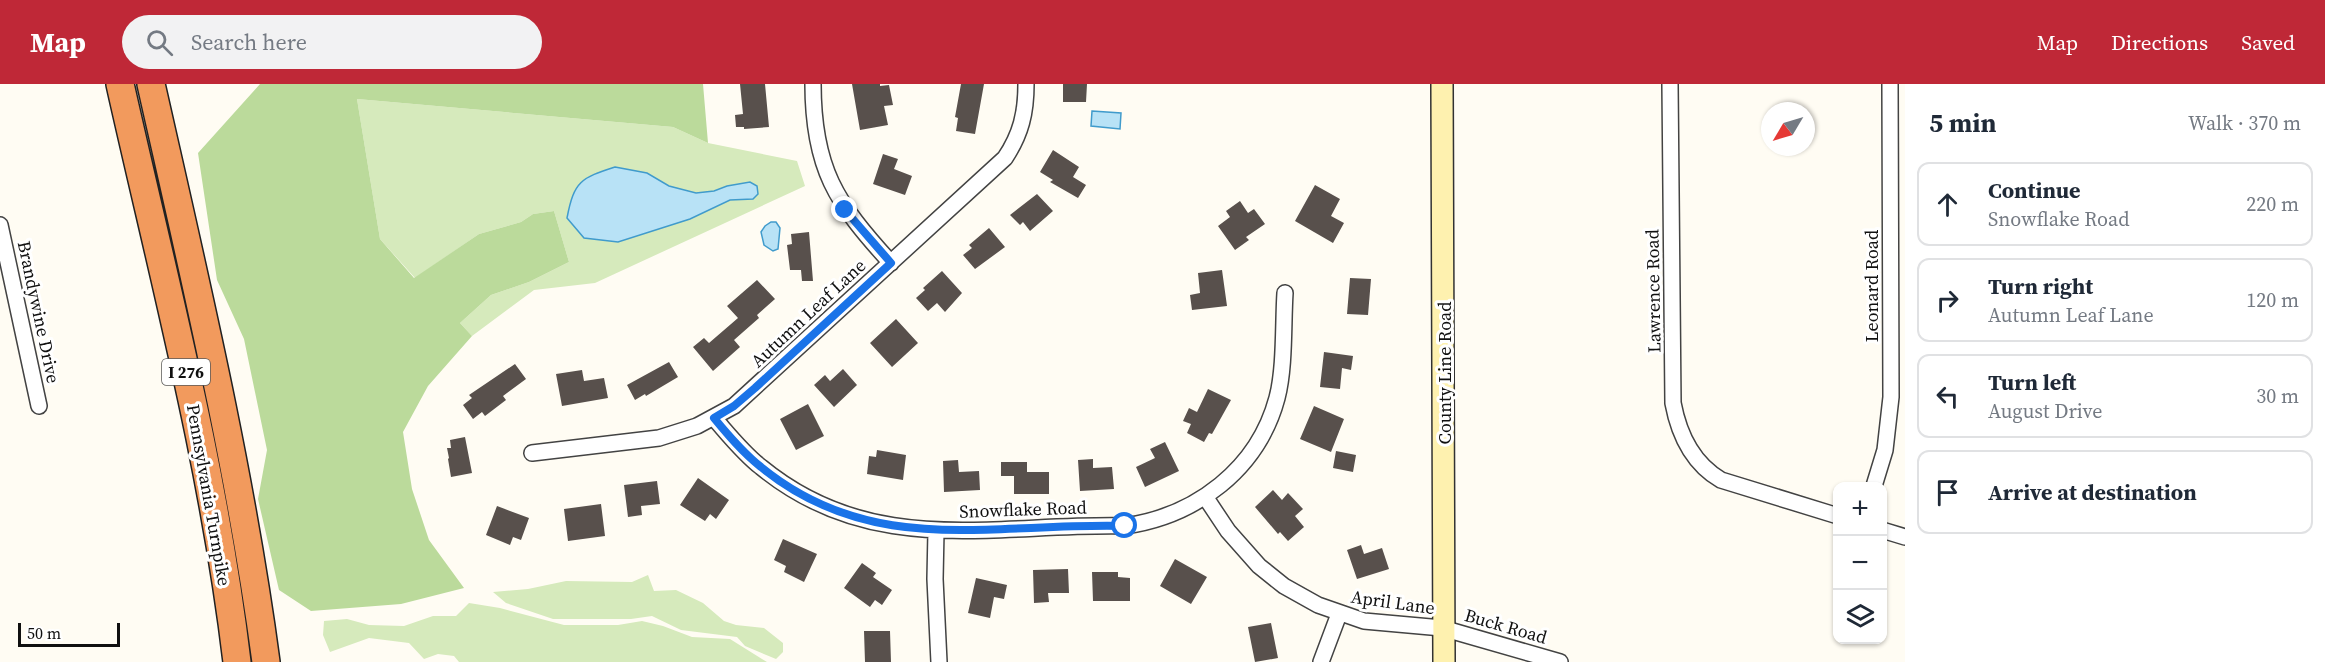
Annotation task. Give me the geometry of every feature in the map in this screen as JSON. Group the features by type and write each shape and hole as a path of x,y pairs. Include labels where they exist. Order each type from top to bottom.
{"highway":[{"name":"Pennsylvania Turnpike","path":"120,84 198,426 232,618 237,662"},
{"name":"Pennsylvania Turnpike","path":"151,84 251,554 266,662"}],"main road":[{"name":"County Line Road","path":"1442,84 1444,498 1442,628 1444,662"}],"street":[{"path":"813,84 813,109 817,137 828,178 845,210 891,263"},
{"name":"Autumn Leaf Lane","path":"532,453 659,438 697,426 734,406 1005,158 1015,143 1022,125 1026,84"},
{"name":"Lawrence Road","path":"1670,84 1673,403 1676,420 1689,449 1707,472 1721,480 1833,514"},
{"name":"Leonard Road","path":"1875,482 1885,450 1891,397 1898,194 1890,84"},
{"name":"Brandywine Drive","path":"0,225 39,406"},
{"name":"Snowflake Road","path":"714,418 760,466 808,498 843,514 875,524 936,531 1125,526 1166,517 1206,498 1236,471 1256,446 1266,428 1280,383 1285,293"},
{"name":"April Lane","path":"1206,498 1244,551 1271,576 1302,596 1339,614 1364,621 1442,628"},
{"path":"936,531 935,579 939,662"},
{"path":"1887,532 1905,537"},
{"path":"1321,662 1339,614"},
{"name":"Buck Road","path":"1442,628 1560,662"}],"green space":[{"path":"260,84 703,84 708,143 673,127 357,99 380,239 414,278 479,234 521,222 533,214 554,211 569,262 529,282 491,295 460,323 472,336 428,386 403,432 412,489 429,540 464,588 401,604 311,611 279,590 258,499 267,450 244,339 217,280 198,153"},
{"path":"357,99 673,127 708,143 797,161 805,186 595,283 534,290 472,336 460,323 491,295 529,282 569,262 554,211 533,214 521,222 479,234 415,278 380,239"},
{"path":"648,575 654,591 676,590 703,603 724,621 736,625 764,628 783,643 783,652 776,659 745,646 737,637 681,630 652,616 631,619 553,619 506,603 493,592 528,589 566,581 632,582"},
{"path":"469,603 500,608 564,625 618,625 642,621 692,637 730,639 767,662 459,662 454,656 438,654 424,659 409,643 369,638 330,652 323,635 324,621 347,619 369,625 404,626 433,616 456,616"}],"water":[{"path":"1092,111 1121,113 1120,129 1091,126"},
{"path":"615,167 647,173 669,186 696,193 750,182 757,186 758,194 753,199 730,200 690,219 618,242 584,238 567,218 576,189 594,174"},
{"path":"771,222 776,222 780,228 778,249 773,251 764,245 761,232"}],"building":[{"path":"740,84 765,84 769,127 744,129 744,127 736,127 735,115 743,114"},
{"path":"852,84 889,85 893,105 884,106 888,125 860,130"},
{"path":"961,84 984,84 975,134 956,131 958,118 955,117"},
{"path":"1063,84 1087,84 1086,102 1063,102"},
{"path":"1053,150 1079,167 1073,177 1086,185 1078,198 1050,182 1053,180 1040,172"},
{"path":"883,154 898,159 894,169 912,176 905,195 873,184"},
{"path":"1315,185 1340,199 1331,216 1344,223 1333,243 1295,221"},
{"path":"1037,194 1053,211 1030,231 1023,222 1020,225 1010,215"},
{"path":"1240,201 1248,213 1254,209 1265,224 1246,237 1249,240 1235,250 1218,226 1230,217 1226,211"},
{"path":"989,228 1005,247 975,269 963,255 972,248 969,245"},
{"path":"809,232 813,281 802,281 801,270 790,270 787,245 792,244 791,234"},
{"path":"1222,270 1227,306 1192,310 1190,295 1200,293 1198,273"},
{"path":"942,271 962,293 945,312 937,303 928,311 916,298 925,290 923,288"},
{"path":"1350,278 1371,279 1368,315 1347,314"},
{"path":"757,280 775,299 757,315 759,318 734,340 740,347 713,371 693,347 704,338 709,343 738,318 727,306"},
{"path":"896,319 918,343 892,367 870,343"},
{"path":"1324,352 1353,356 1351,370 1342,368 1340,389 1320,387"},
{"path":"669,362 678,377 635,400 627,385"},
{"path":"515,364 526,379 503,396 506,400 485,416 482,412 473,419 463,405 472,398 469,395"},
{"path":"843,369 857,385 834,407 814,385 825,375 830,381"},
{"path":"582,370 584,381 604,378 608,398 562,406 556,374"},
{"path":"1208,389 1231,400 1212,434 1209,433 1204,442 1187,433 1191,424 1183,421 1189,408 1197,412"},
{"path":"808,404 824,436 796,450 780,419"},
{"path":"1314,406 1344,419 1331,452 1300,439"},
{"path":"465,437 472,473 451,477 447,448 451,448 450,440"},
{"path":"1165,442 1179,471 1145,487 1136,467 1155,458 1150,449"},
{"path":"877,450 906,455 903,480 867,474 869,456 876,457"},
{"path":"1336,451 1356,455 1353,472 1333,468"},
{"path":"1093,459 1093,468 1112,467 1114,489 1080,491 1078,460"},
{"path":"958,460 959,472 979,471 980,490 944,492 943,461"},
{"path":"1001,462 1027,462 1027,472 1049,472 1049,494 1014,494 1014,476 1001,476"},
{"path":"698,478 729,500 716,519 710,514 705,521 680,505"},
{"path":"657,481 660,504 641,506 642,515 628,517 624,485"},
{"path":"1273,490 1282,500 1288,493 1303,509 1295,516 1304,527 1288,541 1280,532 1278,534 1255,507"},
{"path":"601,504 605,536 568,541 564,509"},
{"path":"497,506 529,518 521,540 513,537 510,545 486,535"},
{"path":"783,539 817,554 804,582 784,572 786,566 774,560"},
{"path":"1361,545 1364,554 1382,548 1389,569 1357,579 1347,550"},
{"path":"1175,559 1207,577 1191,604 1160,586"},
{"path":"862,563 876,573 873,577 892,590 882,605 875,600 870,607 844,588"},
{"path":"1068,569 1069,593 1048,593 1049,602 1034,603 1033,570"},
{"path":"1092,572 1118,572 1118,577 1130,578 1130,601 1093,601"},
{"path":"976,578 1007,585 1004,599 994,597 990,618 968,613"},
{"path":"1271,623 1278,658 1255,662 1248,627"},
{"path":"864,631 890,631 891,662 865,662"}],"route":[{"path":"845,210 891,263 755,388 734,406 714,418 732,440 760,466 791,489 825,507 875,524 936,531 1125,526"}]}
